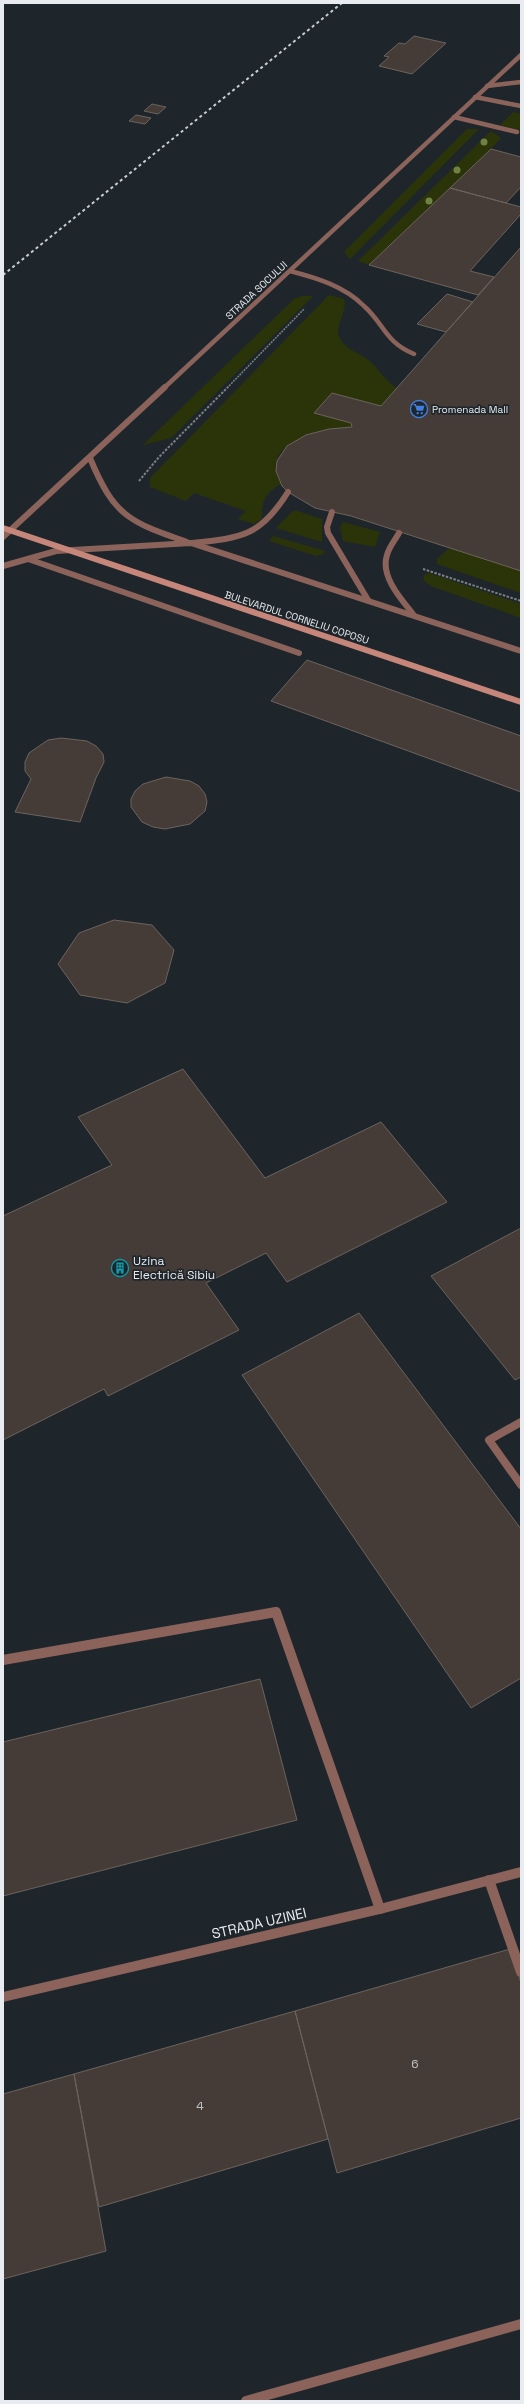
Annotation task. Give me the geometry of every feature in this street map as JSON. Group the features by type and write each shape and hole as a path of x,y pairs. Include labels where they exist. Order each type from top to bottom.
{"main road":[{"name":"BULEVARDUL CORNELIU COPOSU","path":"3,528 521,702"}],"street":[{"name":"STRADA SOCULUI","path":"3,537 90,458 521,55"},
{"path":"487,86 521,82"},
{"path":"475,97 521,106"},
{"path":"454,118 517,132"},
{"path":"290,271 330,282 346,291 372,314 393,345 414,354"},
{"path":"90,458 106,494 120,510 156,531 413,614 521,651"},
{"path":"3,566 56,551 235,539 259,529 271,517 288,492"},
{"path":"332,512 327,527 328,533 368,600"},
{"path":"400,533 386,557 387,572 398,594 413,614"},
{"path":"28,559 299,653"},
{"path":"521,1422 489,1440 521,1485"},
{"path":"3,1660 276,1612 380,1909"},
{"name":"STRADA UZINEI","path":"3,1997 380,1909 521,1872"},
{"path":"489,1880 521,1972"},
{"path":"246,2401 521,2324"}],"path":[{"path":"138,482 159,457 330,282"},
{"path":"386,557 521,601"}],"green space":[{"path":"513,112 521,114 521,130 500,125"},
{"path":"467,129 479,129 350,259 344,252"},
{"path":"491,131 501,138 491,149 369,265 358,261"},
{"path":"329,295 344,299 344,308 338,328 342,342 351,350 371,362 386,379 397,388 381,406 332,393 315,413 351,423 352,427 340,428 312,435 297,440 286,448 278,457 276,469 281,484 268,494 262,507 262,518 255,524 238,519 246,511 194,493 186,501 150,487 150,478"},
{"path":"302,296 313,296 171,438 143,445 294,299"},
{"path":"294,510 322,519 322,542 276,528"},
{"path":"343,522 380,532 375,547 343,541 340,528"},
{"path":"273,536 325,551 323,554 316,556 269,541"},
{"path":"449,548 521,571 521,593 437,564 437,559"},
{"path":"429,573 521,604 521,618 431,586 423,580 425,574"}],"building":[{"path":"414,36 446,43 412,74 379,66 389,57 384,56 399,43 405,44"},
{"path":"152,104 166,107 158,114 144,111"},
{"path":"136,115 151,118 145,124 129,121"},
{"path":"491,149 521,157 521,187 506,203 450,188"},
{"path":"450,188 521,207 521,214 470,271 494,277 478,295 369,265"},
{"name":"Promenada Mall","path":"521,247 521,571 351,516 315,508 288,492 282,486 276,471 277,461 287,446 306,435 329,429 352,427 351,423 314,413 332,393 381,406"},
{"path":"447,294 473,302 446,332 417,324"},
{"path":"307,660 521,736 521,792 271,701"},
{"path":"61,738 87,741 96,746 103,754 104,762 96,778 80,822 15,812 31,779 25,771 25,762 29,753 48,740"},
{"path":"166,777 190,781 199,786 205,794 207,802 205,811 190,824 165,829 153,827 142,822 131,807 131,799 135,791 143,784"},
{"path":"114,920 152,925 174,950 165,983 127,1003 80,995 58,964 79,933"},
{"name":"Uzina Electrică Sibiu","path":"183,1069 265,1178 381,1122 447,1202 287,1282 266,1253 206,1283 239,1330 108,1396 104,1389 3,1440 3,1216 112,1165 78,1117"},
{"path":"521,1228 521,1377 515,1380 431,1276"},
{"path":"359,1313 521,1529 521,1678 471,1708 242,1375"},
{"path":"260,1679 297,1820 3,1896 3,1742"},
{"path":"510,1949 521,1983 521,2118 337,2173 295,2011"},
{"path":"295,2011 328,2139 99,2207 74,2074"},
{"path":"74,2074 106,2251 3,2279 3,2094"}],"railway":[{"path":"3,275 342,3"}],"place":[{"name":"Promenada Mall","path":"419,409"},
{"name":"Uzina Electrică Sibiu","path":"120,1268"}]}
